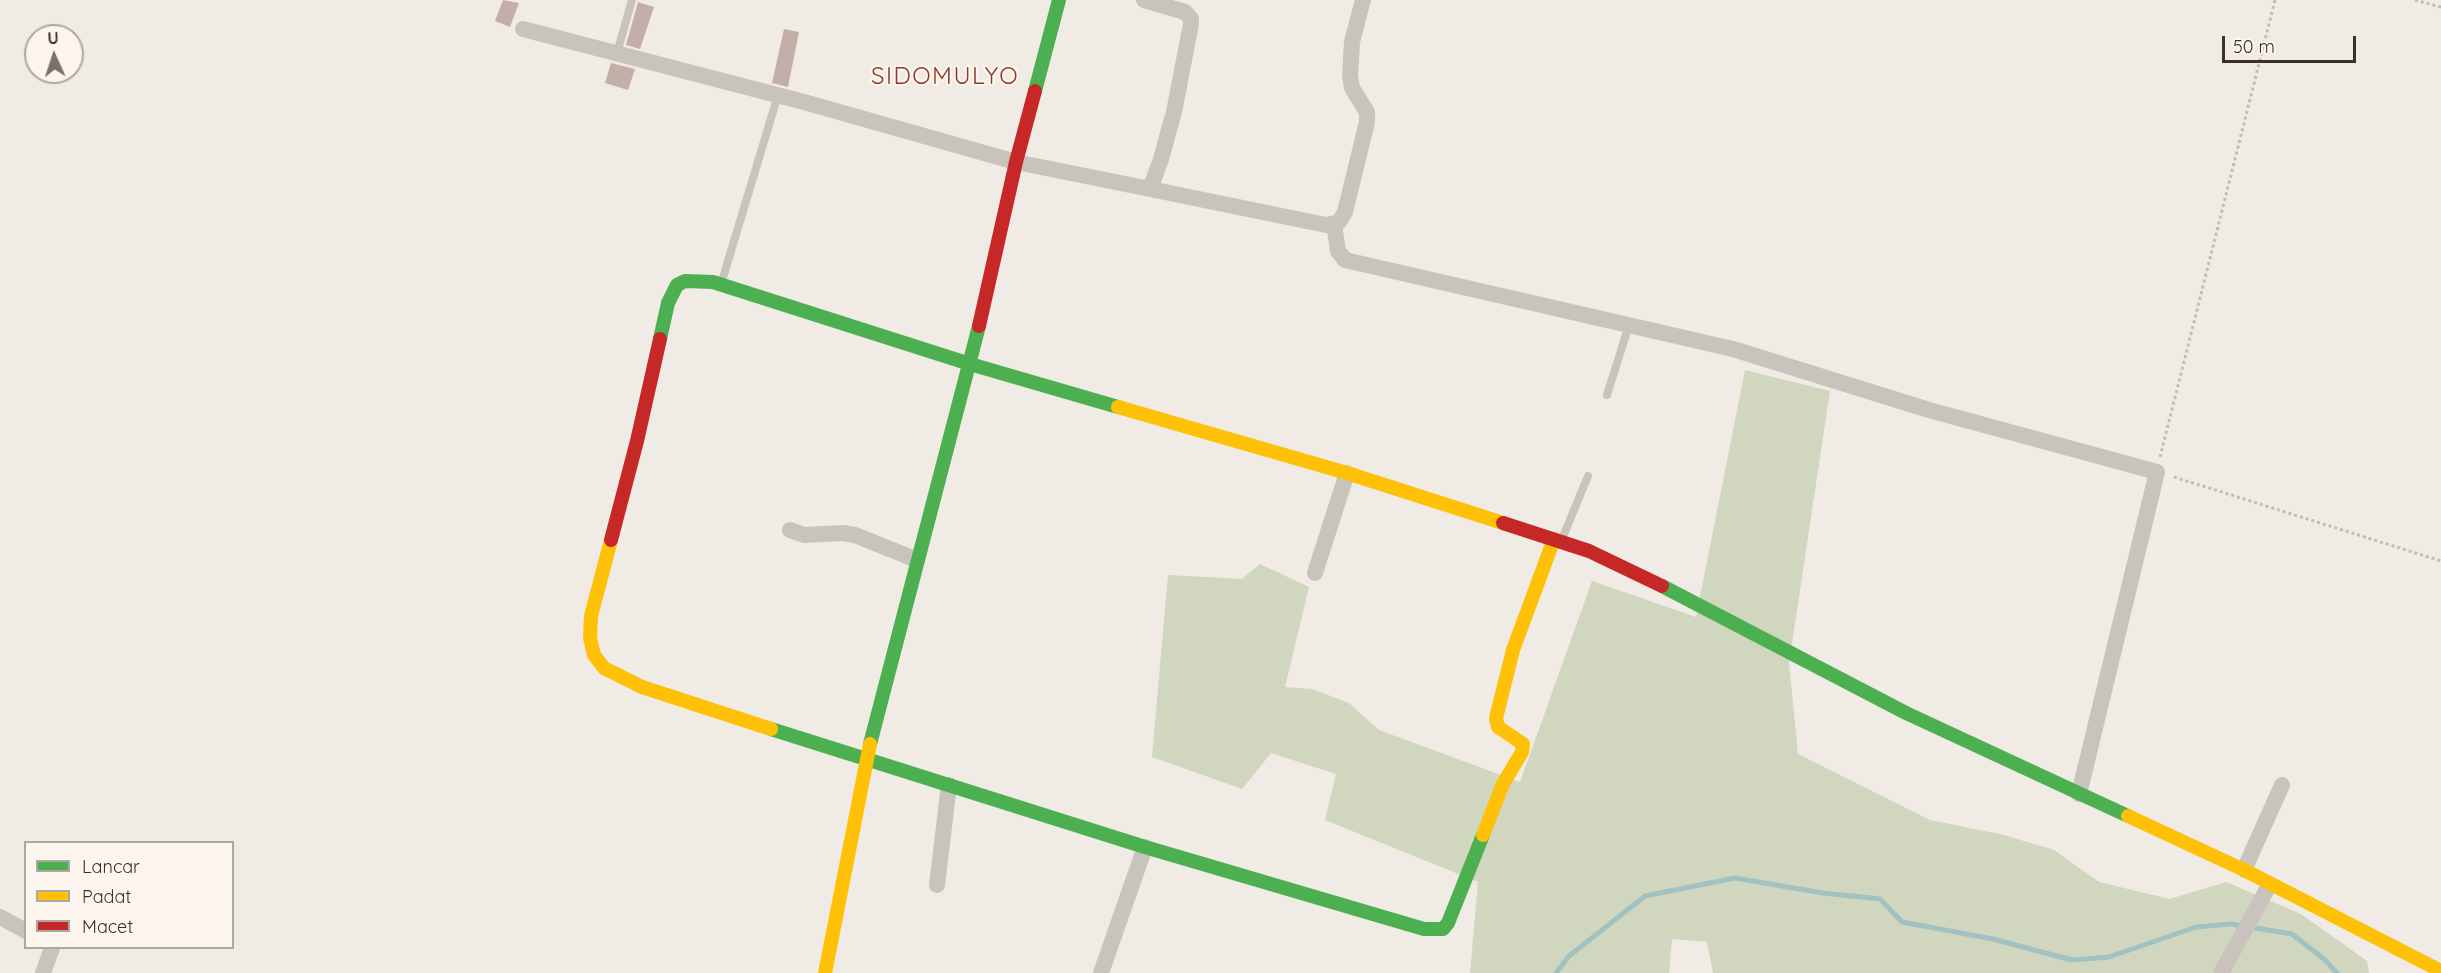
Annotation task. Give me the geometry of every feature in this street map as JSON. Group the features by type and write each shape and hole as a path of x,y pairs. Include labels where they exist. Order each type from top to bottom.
{"street":[{"path":"825,973 866,760 916,560 970,364 1016,162 1059,0"},
{"path":"1144,0 1185,12 1191,19 1174,112 1150,189"},
{"path":"523,29 778,95 1016,162 1326,225 1340,222 1345,212 1367,122 1367,112 1352,88 1350,76 1352,42 1363,0"},
{"path":"1334,224 1338,251 1345,261 1733,349 1929,410 2157,472 2079,794"},
{"path":"1557,541 1513,650 1496,718 1498,727 1523,744 1522,752 1503,784 1448,923 1443,929 1424,929 1145,847 642,687 604,668 594,655 590,638 591,616 637,441 668,303 677,285 694,280 721,285 970,364 1347,473 1588,551 1626,568 1906,713 2244,870 2441,971"},
{"path":"1315,573 1347,473"},
{"path":"790,530 804,535 843,533 855,535 916,560"},
{"path":"937,885 949,785"},
{"path":"2244,870 2282,785"},
{"path":"1101,973 1145,847"},
{"path":"2221,973 2270,884"},
{"path":"0,917 24,930"},
{"path":"43,973 52,949"}],"lane":[{"path":"617,53 632,0"},
{"path":"721,285 778,95"},
{"path":"1607,395 1629,325"},
{"path":"1557,541 1588,476"}],"path":[{"path":"2275,0 2157,472 2441,561"},
{"path":"2415,0 2441,7"}],"green space":[{"path":"1745,370 1830,391 1789,663 1798,754 1930,820 2004,835 2054,850 2099,882 2170,899 2226,882 2301,914 2367,961 2369,973 1713,973 1707,942 1672,939 1669,973 1470,973 1478,882 1325,820 1336,774 1271,753 1242,789 1152,757 1168,575 1242,579 1260,564 1309,587 1285,687 1312,689 1349,703 1379,730 1520,782 1592,581 1696,617"}],"building":[{"path":"503,0 519,3 510,27 495,21"},
{"path":"638,2 654,7 640,49 626,45"},
{"path":"784,29 799,32 788,87 772,83"},
{"path":"611,63 635,69 628,90 605,83"}],"waterway":[{"path":"1556,973 1569,956 1645,896 1735,878 1823,893 1880,899 1902,922 1993,939 2072,960 2109,957 2196,927 2231,924 2292,934 2324,959 2337,973"}],"traffic: fast":[{"path":"1035,91 1059,0"},
{"path":"660,339 668,303 677,285 685,281 713,282 970,364 1118,407"},
{"path":"870,744 979,326"},
{"path":"1662,586 1906,713 2128,816"},
{"path":"771,729 1145,847 1424,929 1443,929 1448,923 1483,835"}],"traffic: slow":[{"path":"1118,407 1347,473 1503,523"},
{"path":"1483,835 1503,784 1522,752 1523,744 1498,727 1496,718 1513,650 1554,539"},
{"path":"611,540 591,616 590,638 594,655 604,668 642,687 771,729"},
{"path":"825,973 870,744"},
{"path":"2128,816 2244,870 2441,971"}],"traffic: jam":[{"path":"979,326 1016,162 1035,91"},
{"path":"611,540 637,441 660,339"},
{"path":"1503,523 1589,551 1662,586"}],"district":[{"name":"SIDOMULYO","path":"945,77"}]}
